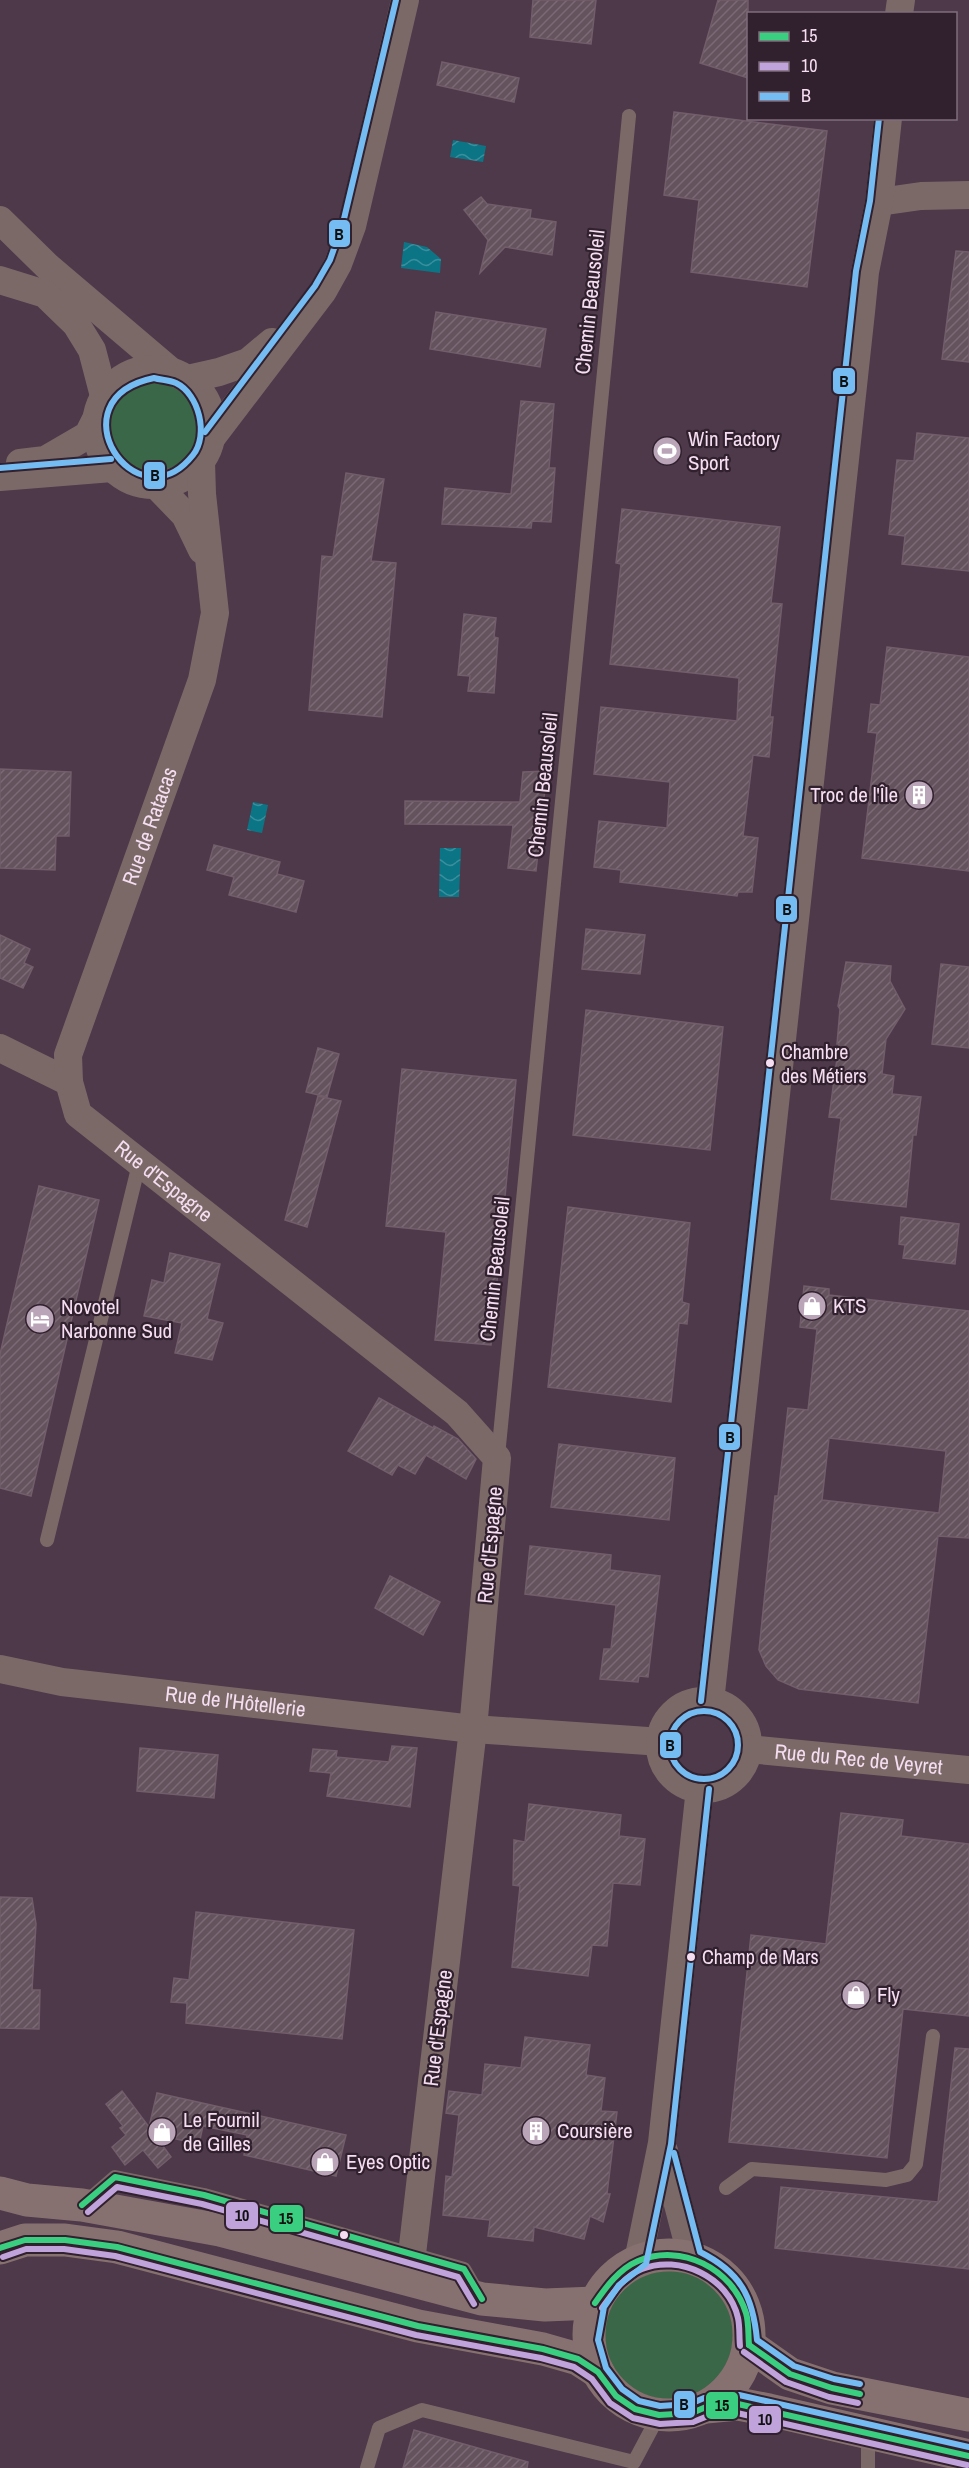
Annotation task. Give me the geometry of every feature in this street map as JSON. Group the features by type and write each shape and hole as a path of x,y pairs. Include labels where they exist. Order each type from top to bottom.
{"main road":[{"path":"0,2193 27,2200 82,2205 411,2267 482,2299 545,2305 595,2303"},
{"path":"0,2248 25,2240 65,2240 117,2247 418,2326 543,2349 578,2359 598,2372 616,2396 635,2409 659,2415 692,2413 706,2407 723,2395 739,2376 749,2344 747,2313 729,2281 713,2267 692,2258 666,2254 638,2261 613,2278 595,2303 589,2341 598,2372"},
{"path":"749,2344 790,2374 832,2388 969,2415"},
{"path":"706,2407 738,2404 969,2456"}],"street":[{"path":"0,280 45,294 76,324 92,350 100,409 99,448 112,468 125,478 141,484 157,486 182,479 206,450 333,273 352,226 405,0"},
{"path":"710,1702 865,272 879,202 888,120"},
{"path":"879,202 921,196 969,195"},
{"path":"0,219 48,267 204,396 206,450"},
{"path":"0,465 45,460 88,435 100,409 127,375 145,368 178,374 219,372 248,362 299,320"},
{"name":"Rue de Ratacas","path":"69,1083 68,1055 202,680 215,613 202,494 206,450"},
{"path":"0,477 112,468"},
{"name":"Rue de Ratacas","path":"157,486 185,516 211,566"},
{"path":"0,1048 69,1083"},
{"name":"Rue d'Espagne","path":"69,1083 78,1114 457,1413 498,1458 473,1729 411,2267"},
{"name":"Rue de l'Hôtellerie","path":"0,1669 62,1682 473,1729"},
{"path":"710,1702 728,1707 737,1715 747,1733 748,1749 742,1767 734,1778 717,1787 700,1788 686,1785 676,1778 665,1765 661,1748 664,1727 674,1713 687,1704 710,1702"},
{"path":"473,1729 662,1742"},
{"name":"Rue du Rec de Veyret","path":"748,1749 969,1770"},
{"path":"638,2261 662,2143 700,1788"},
{"path":"662,2143 692,2258"}],"lane":[{"name":"Chemin Beausoleil","path":"498,1458 629,116"},
{"path":"47,1540 139,1164"},
{"path":"726,2188 752,2169 886,2180 907,2175 916,2164 933,2036"},
{"path":"367,2468 379,2428 422,2410 634,2462 659,2415"},
{"path":"868,2433 868,2468"}],"green space":[{"path":"154,383 171,386 185,396 195,410 198,427 195,444 185,458 171,468 154,471 137,468 123,458 113,444 110,427 113,410 123,396 137,386"},
{"path":"669,2271 693,2276 714,2290 728,2311 733,2335 728,2359 714,2380 693,2394 669,2399 645,2394 624,2380 610,2359 605,2335 610,2311 624,2290 645,2276"}],"water":[{"path":"453,140 486,146 483,162 450,157"},
{"path":"404,242 427,247 441,259 440,273 401,268"},
{"path":"253,802 268,805 262,833 247,830"},
{"path":"440,848 461,848 459,897 439,897"}],"building":[{"path":"533,0 596,0 591,44 530,37"},
{"path":"718,0 748,0 747,78 700,63"},
{"path":"442,62 519,78 514,102 437,85"},
{"path":"674,112 827,131 807,287 691,272 699,200 664,195"},
{"path":"481,197 487,204 531,210 530,218 556,222 552,255 505,247 480,273 488,240 464,210"},
{"path":"956,251 969,252 969,362 942,359"},
{"path":"436,312 546,329 540,367 430,349"},
{"path":"521,401 554,404 549,468 555,468 551,522 532,521 531,528 442,524 445,488 511,494"},
{"path":"917,433 969,438 969,571 902,564 905,536 889,534 897,460 914,461"},
{"path":"346,473 384,479 371,561 396,563 382,717 309,710 322,556 333,557"},
{"path":"622,509 780,527 771,603 782,604 770,717 773,717 769,757 753,755 743,836 758,838 752,892 738,892 737,896 620,882 621,870 594,867 599,821 667,828 670,782 594,774 601,707 737,721 739,678 610,664 621,564 616,563"},
{"path":"464,614 496,618 494,637 498,638 494,693 468,691 470,676 458,675"},
{"name":"Troc de l'Île","path":"887,647 969,657 969,871 862,858 877,733 868,732 871,704 880,705"},
{"path":"0,769 71,772 69,836 56,836 55,870 0,868"},
{"path":"547,771 536,871 508,868 513,825 405,824 405,801 520,802 523,772"},
{"path":"214,845 280,862 277,874 304,881 296,912 229,895 234,877 207,870"},
{"path":"586,929 645,935 640,974 582,969"},
{"path":"0,935 30,949 24,963 33,967 23,988 0,978"},
{"path":"846,962 891,966 890,981 905,1009 886,1039 882,1074 894,1076 892,1094 921,1097 916,1135 913,1135 906,1207 831,1199 841,1118 829,1117 839,1044 837,1044 840,1009 838,1006"},
{"path":"941,964 969,967 969,1048 932,1044"},
{"path":"586,1010 723,1027 710,1150 573,1135"},
{"path":"318,1048 339,1054 327,1097 306,1092"},
{"path":"402,1069 516,1080 491,1345 435,1340 446,1232 386,1226"},
{"path":"318,1096 341,1101 307,1227 285,1220"},
{"name":"Novotel Narbonne Sud","path":"39,1186 99,1200 31,1496 0,1488 0,1354"},
{"path":"568,1207 690,1223 682,1302 689,1304 687,1324 679,1323 671,1402 548,1387"},
{"path":"901,1217 959,1224 955,1264 903,1258 905,1245 899,1244"},
{"path":"170,1253 220,1264 207,1319 223,1323 212,1360 175,1353 182,1323 144,1316 152,1280 164,1283"},
{"path":"804,1286 829,1289 829,1295 969,1311 969,1538 938,1536 918,1703 799,1689 778,1680 766,1666 759,1650 775,1496 778,1496 788,1408 808,1410 817,1329 800,1327","holes":["829,1438 946,1451 939,1513 822,1500"]},
{"path":"379,1398 458,1439 476,1459 466,1479 426,1455 415,1474 398,1465 392,1475 348,1451"},
{"path":"559,1444 675,1458 669,1520 551,1507"},
{"path":"530,1546 611,1555 610,1570 660,1576 648,1677 639,1676 638,1682 600,1679 604,1649 611,1649 616,1605 525,1594"},
{"path":"390,1576 440,1602 423,1635 375,1608"},
{"path":"392,1746 417,1748 410,1807 327,1796 331,1773 310,1771 313,1749 337,1751 336,1757 389,1762"},
{"path":"140,1748 218,1755 214,1798 137,1791"},
{"path":"529,1804 621,1815 619,1836 645,1839 640,1885 613,1883 607,1946 592,1945 588,1976 512,1967 520,1886 513,1885 514,1840 525,1842"},
{"name":"Fly","path":"841,1813 903,1820 901,1836 969,1844 969,2016 903,2009 887,2158 729,2142 751,1935 826,1944"},
{"path":"0,1897 32,1898 36,1924 32,1990 40,1990 39,2029 0,2028"},
{"path":"196,1912 354,1930 342,2039 186,2023 187,2003 171,2002 174,1978 189,1980"},
{"name":"Coursière","path":"525,2037 590,2045 586,2075 605,2078 601,2111 617,2112 607,2194 610,2194 603,2222 590,2216 584,2239 534,2227 533,2241 488,2236 490,2220 443,2215 446,2176 452,2177 459,2115 446,2113 449,2091 482,2095 485,2064 521,2068"},
{"path":"955,2048 969,2049 969,2269 775,2248 781,2187 938,2202"},
{"path":"122,2091 149,2127 157,2093 346,2135 336,2176 244,2155 247,2135 203,2126 199,2144 154,2134 171,2157 158,2168 143,2150 125,2165 112,2147 126,2135 120,2128 123,2126 106,2104"},
{"path":"414,2430 528,2462 527,2468 403,2468"}],"transit line":[{"name":"B","path":"205,432 315,286 330,260 343,223 396,0"},
{"name":"B","path":"701,1701 856,271 870,201 879,120"},
{"name":"B","path":"154,378 171,381 184,388 196,405 201,426 198,447 193,455 171,473 149,476 129,468 114,451 106,431 109,409 124,390 154,378"},
{"name":"B","path":"0,468 111,459"},
{"name":"B","path":"704,1711 717,1714 728,1721 735,1732 738,1745 735,1758 728,1769 717,1776 704,1779 691,1776 680,1769 673,1758 670,1745 673,1732 680,1721 691,1714 704,1711"},
{"name":"B","path":"709,1789 671,2144 646,2264 619,2285 604,2307 598,2340 606,2368 622,2389 639,2401 660,2406 690,2404 704,2398 739,2395 969,2447"},
{"name":"B","path":"674,2153 700,2252 725,2268 742,2287 752,2310 757,2340 794,2366 834,2379 860,2384"},
{"name":"15","path":"82,2205 115,2177 204,2195 464,2269 482,2299"},
{"name":"10","path":"88,2212 117,2187 202,2204 458,2277 474,2304"},
{"name":"15","path":"0,2248 25,2240 65,2240 117,2247 418,2326 543,2349 578,2359 598,2372 616,2396 635,2409 659,2415 692,2413 706,2407 738,2404 969,2456"},
{"name":"10","path":"3,2257 26,2249 64,2249 115,2256 416,2335 541,2358 574,2367 592,2379 610,2403 633,2418 660,2424 693,2422 708,2416 737,2413 967,2465"},
{"name":"15","path":"595,2303 608,2285 631,2264 654,2256 671,2255 687,2258 703,2263 717,2272 739,2297 747,2317 749,2345"},
{"name":"10","path":"602,2308 619,2286 642,2269 656,2265 686,2267 713,2281 733,2304 738,2318 740,2346"},
{"name":"15","path":"749,2345 790,2374 832,2388 860,2394"},
{"name":"10","path":"744,2352 786,2382 829,2397 858,2403"}],"place":[{"name":"Win Factory Sport","path":"667,451"},
{"name":"Troc de l'Île","path":"919,795"},
{"name":"Chambre des Métiers","path":"770,1063"},
{"name":"KTS","path":"812,1306"},
{"name":"Novotel Narbonne Sud","path":"40,1319"},
{"name":"Champ de Mars","path":"691,1957"},
{"name":"Fly","path":"856,1995"},
{"name":"Coursière","path":"536,2131"},
{"name":"Le Fournil de Gilles","path":"162,2132"},
{"name":"Eyes Optic","path":"325,2162"}]}
